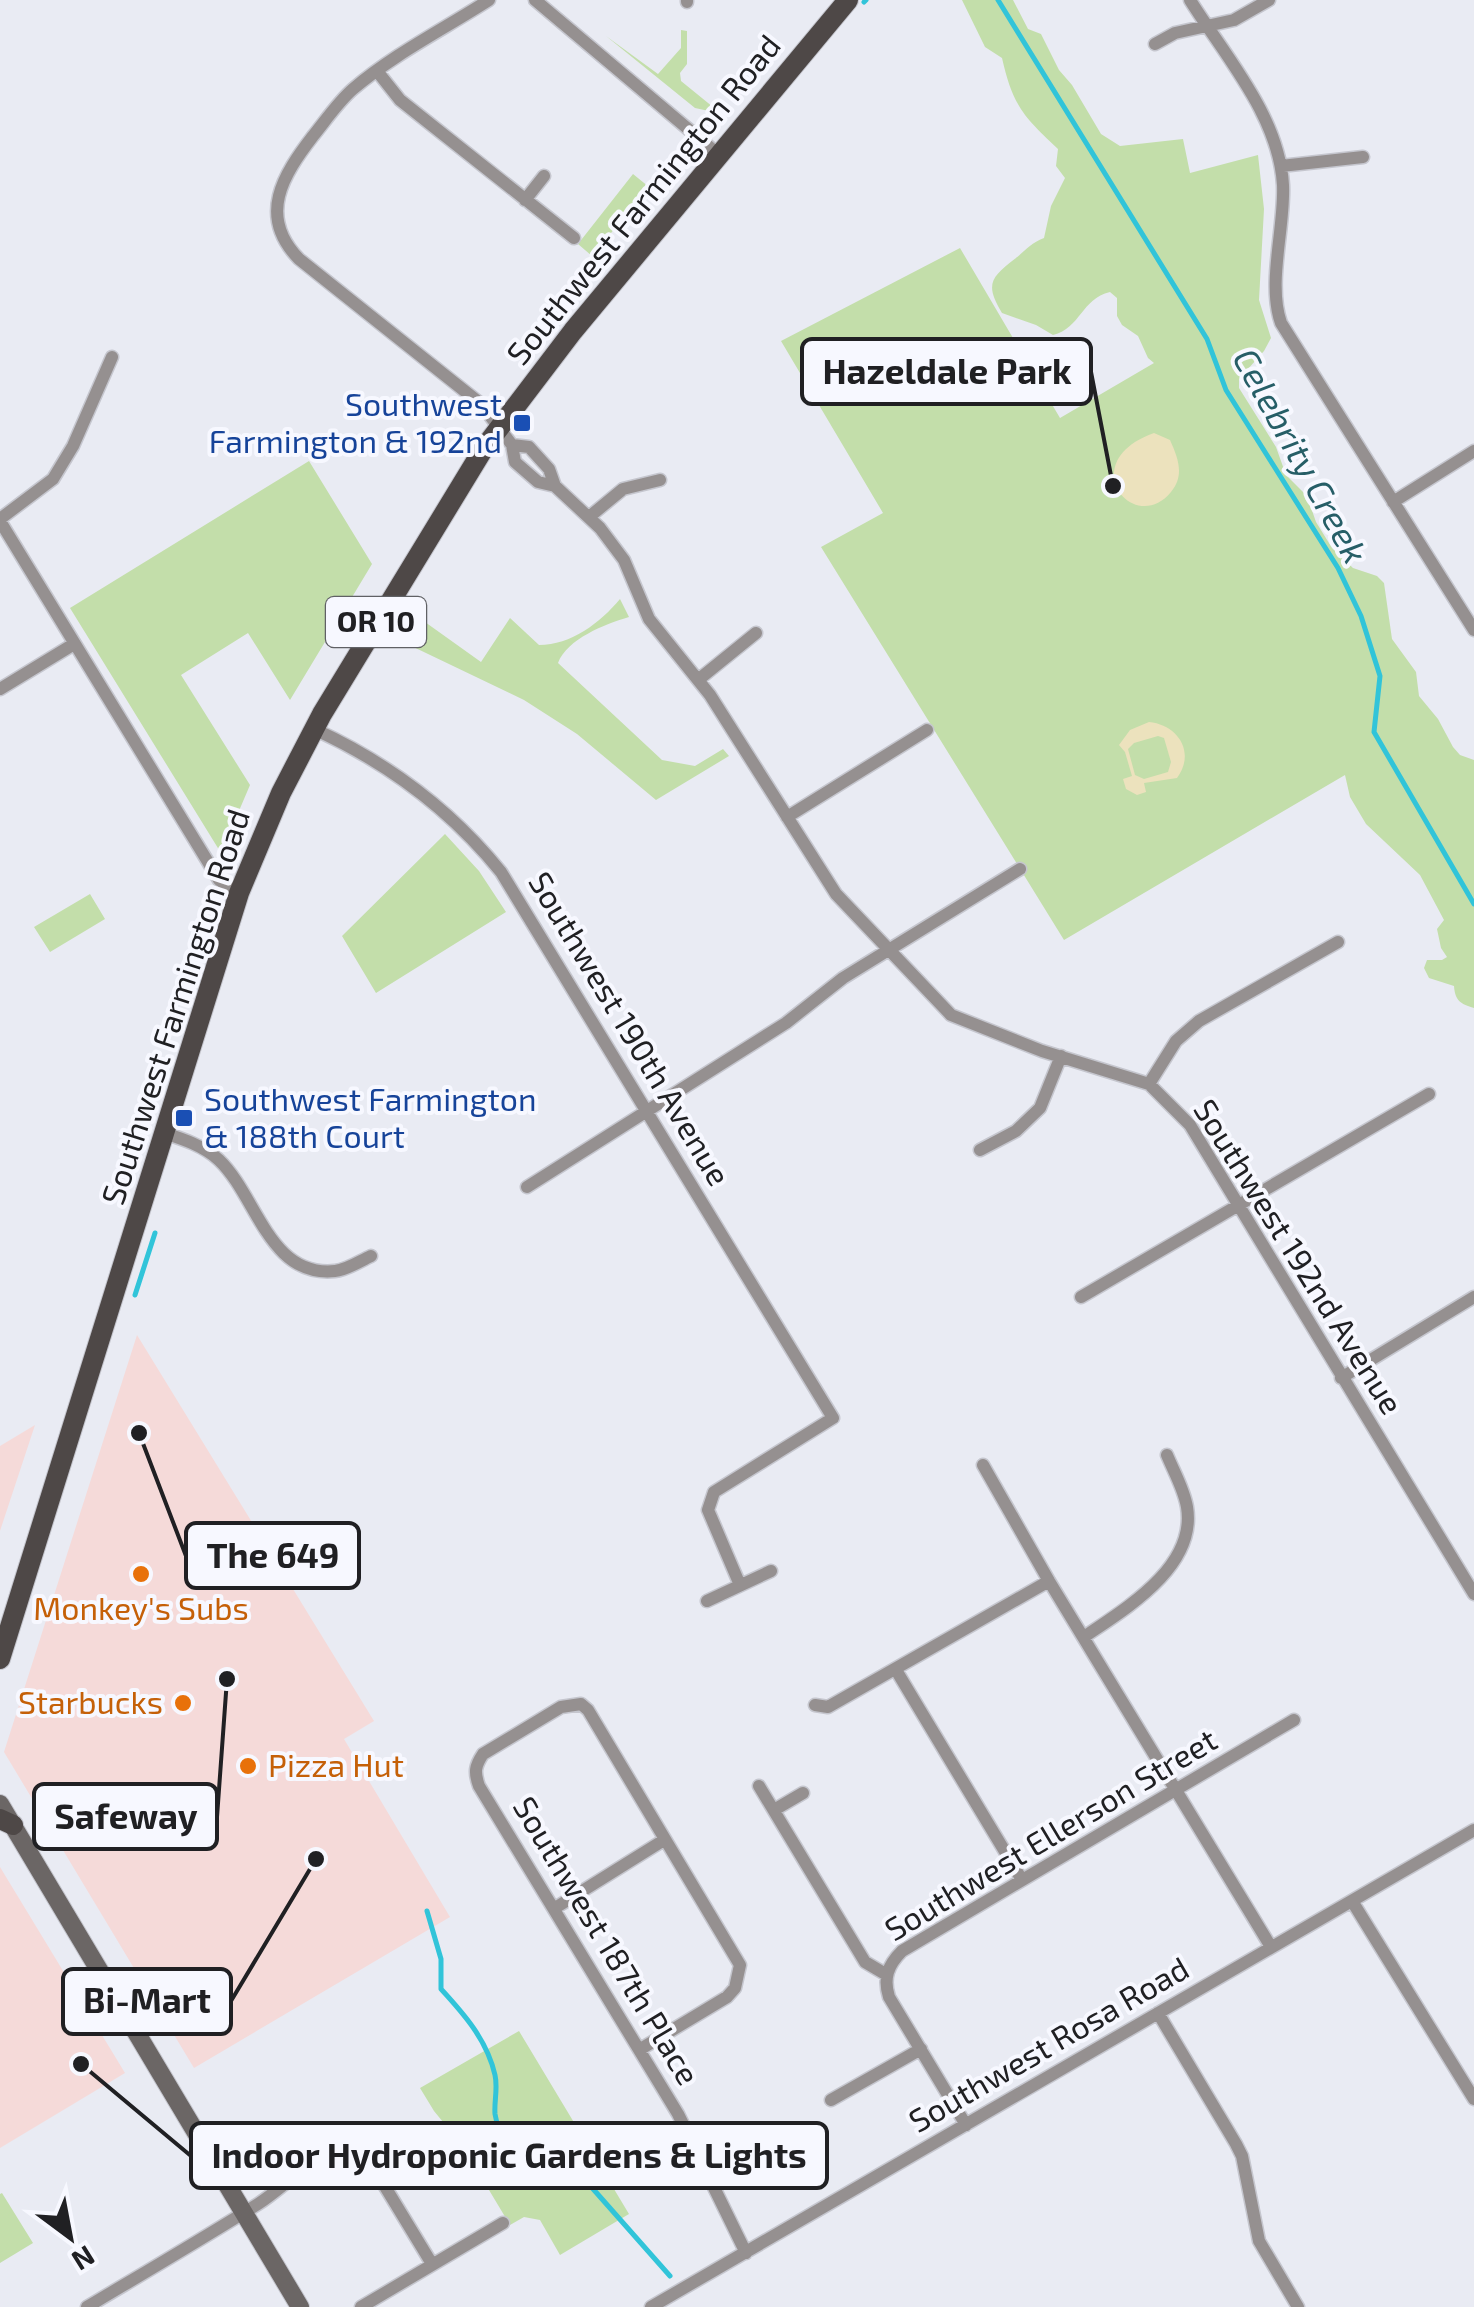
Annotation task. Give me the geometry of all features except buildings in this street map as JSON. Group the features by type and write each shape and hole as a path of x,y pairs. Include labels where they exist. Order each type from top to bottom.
{"main road":[{"name":"Southwest Farmington Road","path":"1,1654 239,893 281,793 314,729 430,532 498,427 572,331 848,0"},
{"path":"0,1804 6,1822 300,2307"}],"street":[{"name":"Southwest 192nd Avenue","path":"490,0 351,91 290,166 280,186 278,206 284,242 299,259 481,404 512,445 515,462 538,482 555,486 589,517 624,560 649,619 698,680 836,894 951,1015 977,1028 1149,1084 1190,1125 1474,1594"},
{"path":"535,0 719,155"},
{"path":"1190,0 1263,115 1280,166 1283,186 1278,315 1474,630"},
{"path":"1156,44 1175,33 1234,20 1269,0"},
{"path":"377,71 400,100 574,238"},
{"path":"1280,166 1362,156"},
{"path":"525,200 544,176"},
{"path":"112,357 73,446 53,479 0,520 219,880 239,893"},
{"path":"1394,502 1474,452"},
{"path":"589,517 623,490 660,480"},
{"path":"698,680 756,634"},
{"path":"0,689 74,644"},
{"name":"Southwest 190th Avenue","path":"314,729 418,791 479,844 516,893 833,1418 714,1492 708,1510 740,1585"},
{"path":"787,817 927,730"},
{"path":"527,1186 786,1024 843,978 1020,868"},
{"path":"1149,1084 1176,1041 1199,1021 1338,942"},
{"path":"980,1150 1016,1131 1040,1108 1061,1056"},
{"path":"1081,1297 1428,1094"},
{"path":"164,1132 194,1144 221,1162 276,1245 294,1262 334,1272 371,1256"},
{"path":"1341,1378 1474,1297"},
{"path":"1084,1636 1152,1586 1185,1540 1187,1509 1167,1455"},
{"path":"982,1465 1271,1946"},
{"path":"707,1601 772,1571"},
{"path":"815,1705 828,1708 1049,1581"},
{"path":"896,1670 1022,1880"},
{"name":"Southwest 187th Place","path":"664,1840 582,1704 561,1707 483,1754 475,1766 479,1786 678,2114 746,2253"},
{"name":"Southwest Ellerson Street","path":"966,2125 889,1997 886,1975 892,1961 1294,1720"},
{"path":"759,1786 865,1962 886,1975"},
{"path":"774,1810 802,1793"},
{"name":"Southwest Rosa Road","path":"651,2307 1474,1830"},
{"path":"555,1908 664,1840 736,1954 739,1978 727,1997 640,2050"},
{"path":"1352,1901 1474,2099"},
{"path":"1158,2013 1242,2156 1259,2242 1298,2307"},
{"path":"831,2100 921,2049"},
{"path":"87,2307 243,2213 305,2168 344,2146 356,2144 432,2264"},
{"path":"361,2307 503,2223"}],"shaded area":[{"path":"137,1335 374,1721 344,1739 450,1917 194,2068 4,1752"},
{"path":"35,1425 0,1531 0,1446"},
{"path":"0,1867 125,2073 0,2148"}],"green space":[{"path":"962,0 1013,0 1028,29 1041,34 1059,70 1101,134 1120,146 1183,139 1190,173 1258,155 1264,209 1259,300 1271,338 1239,379 1239,388 1276,447 1286,475 1307,496 1316,522 1332,548 1353,568 1377,576 1384,583 1392,639 1416,672 1419,696 1438,719 1453,747 1460,755 1474,760 1474,1008 1460,1001 1454,986 1429,978 1424,968 1427,960 1447,957 1437,929 1444,920 1420,875 1366,824 1350,797 1345,775 1064,940 821,547 883,513 781,341 960,248 1060,418 1154,363 1138,336 1122,325 1117,316 1117,298 1110,292 1093,301 1070,326 1053,335 1002,313 993,295 993,282 1000,271 1044,238 1051,206 1065,178 1056,166 1058,149 1021,109 1002,58 985,47"},
{"path":"681,30 687,31 687,64 680,73 681,81 713,107 709,111 695,108 606,36 658,74 681,48"},
{"path":"633,174 649,187 592,256 578,244"},
{"path":"309,461 372,564 290,700 248,633 181,675 250,785 221,853 70,608"},
{"path":"620,599 629,617 578,640 558,663 662,760 695,766 723,749 729,756 656,800 577,734 524,700 403,642 418,617 481,662 510,618 539,645 551,644 584,631"},
{"path":"445,834 479,871 506,912 376,993 342,936"},
{"path":"90,894 105,919 50,952 34,927"},
{"path":"519,2031 629,2214 560,2255 540,2220 524,2217 510,2225 483,2180 488,2177 420,2088"},
{"path":"0,2194 33,2243 0,2263"}],"sand":[{"path":"1154,433 1170,440 1178,460 1178,479 1171,492 1156,504 1141,506 1128,501 1118,490 1114,476 1117,461 1130,446"},
{"path":"1149,722 1176,734 1185,759 1177,778 1144,783 1146,792 1137,795 1126,789 1123,779 1132,776 1119,745 1130,730","holes":["1164,738 1171,762 1168,772 1144,779 1135,775 1128,749 1134,743"]}],"waterway":[{"name":"Celebrity Creek","path":"998,0 1207,339 1226,390 1338,568 1361,616 1380,676 1374,732 1474,904"},
{"path":"135,1295 155,1233"},
{"path":"427,1911 441,1959 441,1989 474,2028 491,2062 496,2080 495,2114 502,2133 536,2163 579,2173 670,2276"}],"place":[{"name":"Southwest Farmington & 192nd","path":"522,423"},
{"name":"Hazeldale Park","path":"1113,486"},
{"name":"Southwest Farmington & 188th Court","path":"184,1118"},
{"name":"The 649","path":"139,1433"},
{"name":"Monkey's Subs","path":"141,1574"},
{"name":"Safeway","path":"227,1679"},
{"name":"Starbucks","path":"183,1703"},
{"name":"Pizza Hut","path":"248,1766"},
{"name":"Bi-Mart","path":"316,1859"},
{"name":"Indoor Hydroponic Gardens & Lights","path":"81,2064"}]}
